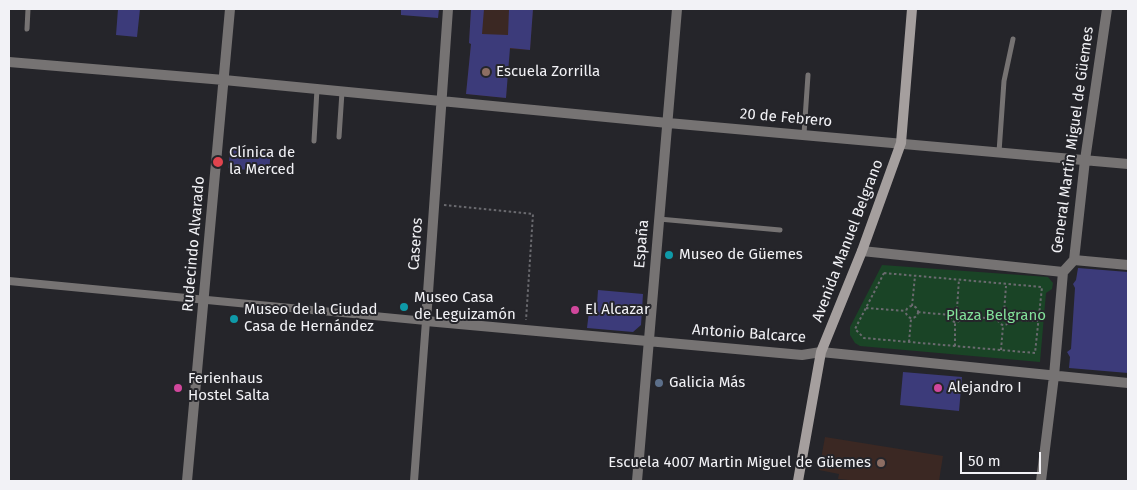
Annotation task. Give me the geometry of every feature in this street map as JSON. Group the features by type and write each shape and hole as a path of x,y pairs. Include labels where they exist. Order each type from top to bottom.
{"main road":[{"name":"Avenida Manuel Belgrano","path":"798,481 821,352 862,250 901,142 912,9"}],"street":[{"name":"Rudecindo Alvarado","path":"186,481 230,9"},
{"name":"Caseros","path":"414,481 448,9"},
{"name":"España","path":"637,481 677,9"},
{"name":"General Martín Miguel de Güemes","path":"1041,481 1054,376 1062,272 1074,260 1085,160 1107,9"},
{"name":"20 de Febrero","path":"9,62 224,80 668,123 901,142 1128,164"},
{"path":"862,250 1062,272"},
{"path":"1074,260 1128,265"},
{"path":"9,281 426,321"},
{"name":"Antonio Balcarce","path":"426,321 802,356 821,352 1128,383"}],"lane":[{"path":"27,29 28,9"},
{"path":"999,152 1004,81 1013,39"},
{"path":"804,134 808,75"},
{"path":"314,141 317,89"},
{"path":"339,137 342,92"},
{"path":"659,218 780,230"}],"path":[{"path":"434,204 533,214 525,324"},
{"path":"884,273 915,275 1042,288 1035,353 864,338 855,329 884,273"},
{"path":"912,306 915,275"},
{"path":"957,309 959,280"},
{"path":"998,319 1004,313 1006,285"},
{"path":"906,311 907,308 912,306"},
{"path":"912,306 916,307 918,312"},
{"path":"866,308 906,311"},
{"path":"950,315 952,311 957,309"},
{"path":"957,309 963,316"},
{"path":"906,311 908,317 911,318"},
{"path":"918,312 950,315"},
{"path":"911,318 917,316 918,312"},
{"path":"1004,313 1008,315 1010,320"},
{"path":"950,315 956,322"},
{"path":"963,316 998,319"},
{"path":"956,322 961,320 963,316"},
{"path":"909,342 911,318"},
{"path":"998,319 1003,326 1001,350"},
{"path":"1010,320 1038,322"},
{"path":"1003,326 1008,324 1010,320"},
{"path":"955,346 956,322"}],"shaded area":[{"path":"471,9 533,9 530,50 509,49 506,98 466,94 471,44 469,43"},
{"name":"Escuela 4007 Martin Miguel de Güemes","path":"825,437 943,456 939,481 860,481 838,479 839,474 819,470"}],"green space":[{"name":"Plaza Belgrano","path":"882,265 1048,277 1053,283 1052,289 1046,293 1040,362 860,346 855,343 850,335 850,327"}],"building":[{"path":"118,9 140,9 137,37 116,35"},
{"path":"401,9 439,9 438,18 401,15"},
{"path":"471,9 484,9 482,34 508,35 509,9 533,9 530,50 510,48 506,98 466,94 471,44 469,43"},
{"path":"231,146 271,150 269,172 228,168"},
{"path":"1078,268 1128,272 1128,373 1069,368 1070,357 1067,352 1071,349 1075,288 1073,284 1076,280"},
{"path":"598,290 643,294 641,325 633,332 587,328 590,303 597,304"},
{"path":"903,372 962,377 959,411 900,405"}],"place":[{"name":"Escuela Zorrilla","path":"486,72"},
{"name":"Clínica de la Merced","path":"218,162"},
{"name":"Museo de Güemes","path":"669,255"},
{"name":"Museo Casa de Leguizamón","path":"404,307"},
{"name":"El Alcazar","path":"575,310"},
{"name":"Museo de la Ciudad Casa de Hernández","path":"234,319"},
{"name":"Galicia Más","path":"659,383"},
{"name":"Ferienhaus Hostel Salta","path":"178,388"},
{"name":"Alejandro I","path":"938,388"},
{"name":"Escuela 4007 Martin Miguel de Güemes","path":"881,463"}]}
